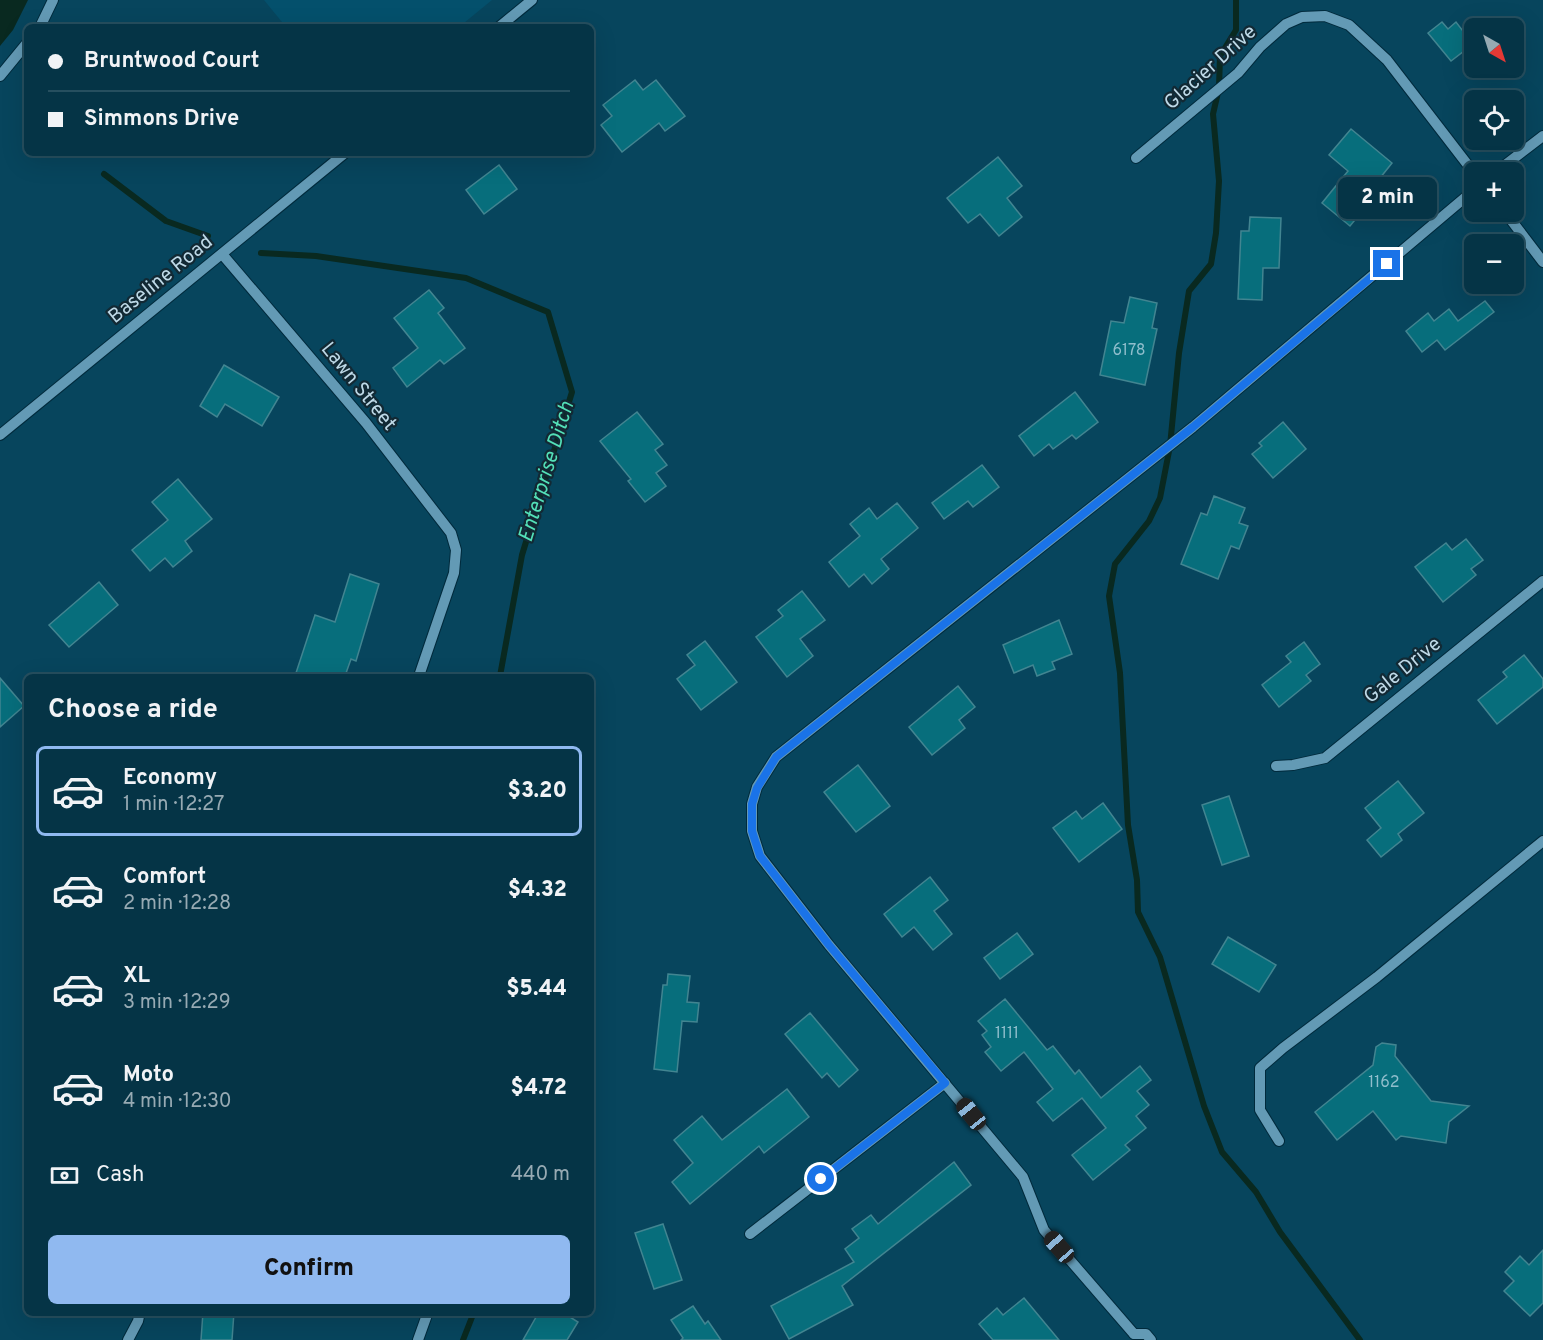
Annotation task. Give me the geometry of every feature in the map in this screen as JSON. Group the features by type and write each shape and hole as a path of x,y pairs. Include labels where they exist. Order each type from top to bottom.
{"street":[{"path":"41,24 53,0"},
{"path":"503,24 532,0"},
{"name":"Glacier Drive","path":"1136,158 1238,73 1260,47 1286,24 1302,17 1325,16 1349,26 1387,60 1466,162"},
{"path":"0,76 24,47"},
{"path":"1509,162 1543,136"},
{"name":"Baseline Road","path":"0,435 341,156"},
{"path":"1151,1340 1146,1334 1130,1337 1044,1230 1023,1177 829,945 760,856 752,831 752,804 757,788 776,757 1193,427 1464,198"},
{"path":"1513,222 1543,262"},
{"name":"Lawn Street","path":"222,254 366,423 451,533 456,550 454,573 420,674"},
{"name":"Gale Drive","path":"1276,766 1325,758 1543,581"},
{"path":"1279,1141 1260,1110 1260,1068 1377,977 1543,841"},
{"path":"750,1234 945,1083"},
{"path":"128,1340 139,1316"},
{"path":"418,1340 427,1316"}],"shaded area":[{"path":"0,0 28,0 13,30 0,46"},
{"path":"264,0 492,0 463,24 284,24"}],"building":[{"path":"1442,22 1448,29 1456,22 1464,32 1464,51 1451,61 1428,33"},
{"path":"635,80 643,90 656,80 685,116 665,131 659,123 622,152 601,125 612,116 603,105"},
{"path":"1351,129 1392,163 1376,183 1381,188 1350,226 1322,203 1348,171 1329,155"},
{"path":"998,157 1022,186 1007,198 1022,217 999,236 980,214 968,223 947,198"},
{"path":"499,165 517,189 484,214 466,190"},
{"path":"1250,217 1281,218 1279,268 1263,268 1262,300 1238,299 1241,231 1249,231"},
{"path":"429,290 444,308 438,313 465,348 444,364 440,360 407,387 393,368 418,348 394,318"},
{"path":"1130,297 1157,303 1152,328 1157,329 1145,385 1100,375 1111,321 1124,323"},
{"path":"1485,301 1494,312 1445,350 1437,340 1422,352 1406,331 1428,313 1434,321 1449,309 1458,321"},
{"path":"224,365 279,397 262,426 225,404 217,417 200,406"},
{"path":"1075,392 1098,422 1076,439 1072,435 1053,449 1049,444 1034,456 1019,436"},
{"path":"637,412 663,444 655,450 667,465 656,473 666,486 645,502 628,481 631,479 600,441"},
{"path":"1283,422 1306,449 1273,478 1252,454 1262,446 1259,443"},
{"path":"982,465 999,487 973,507 968,501 944,519 932,503"},
{"path":"178,479 212,519 185,541 192,551 173,567 165,558 150,571 132,550 168,520 152,502"},
{"path":"1214,496 1245,508 1239,523 1248,526 1239,549 1231,546 1218,579 1181,564 1201,513 1207,515"},
{"path":"897,503 918,528 881,559 889,569 872,584 864,574 849,587 829,562 860,536 850,524 869,508 877,519"},
{"path":"1466,539 1483,560 1471,569 1476,575 1443,602 1415,567 1446,543 1452,550"},
{"path":"350,574 379,584 356,661 351,659 346,674 296,674 315,615 335,622"},
{"path":"99,582 118,605 69,647 49,625"},
{"path":"802,591 825,620 800,639 813,656 787,677 756,637 783,616 778,610"},
{"path":"1059,620 1072,654 1052,662 1055,669 1037,676 1033,665 1014,673 1003,645"},
{"path":"705,641 737,682 701,710 677,679 695,665 687,655"},
{"path":"1304,642 1320,664 1306,675 1311,681 1279,707 1262,685 1291,662 1286,656"},
{"path":"1524,655 1543,679 1543,687 1497,724 1478,700 1507,677 1503,672"},
{"path":"0,678 24,706 0,727"},
{"path":"958,686 975,707 959,720 965,728 932,755 909,727"},
{"path":"858,765 890,806 856,832 824,792"},
{"path":"1398,781 1424,813 1398,834 1402,840 1381,857 1367,840 1381,828 1365,808"},
{"path":"1229,796 1249,856 1222,865 1202,805"},
{"path":"1103,803 1122,829 1079,862 1053,828 1076,811 1082,819"},
{"path":"930,877 948,900 934,911 952,934 933,950 914,927 902,937 884,914"},
{"path":"1017,933 1033,954 1000,979 984,958"},
{"path":"1228,937 1276,965 1259,992 1212,964"},
{"path":"668,974 690,976 687,1002 699,1003 697,1022 682,1021 677,1072 654,1069 663,985 667,985"},
{"path":"1005,999 1047,1050 1053,1046 1075,1074 1079,1070 1101,1098 1140,1066 1151,1080 1137,1091 1149,1105 1136,1116 1146,1128 1125,1145 1130,1150 1093,1180 1072,1155 1106,1128 1082,1098 1053,1121 1037,1102 1053,1089 1024,1052 1001,1071 985,1052 991,1047 982,1035 987,1031 978,1021"},
{"path":"810,1013 858,1070 839,1087 827,1073 822,1078 785,1034"},
{"path":"1382,1043 1396,1045 1395,1056 1431,1101 1469,1106 1449,1122 1446,1143 1401,1136 1396,1140 1373,1111 1337,1140 1315,1112 1373,1065 1376,1047"},
{"path":"787,1089 809,1117 764,1153 759,1146 690,1204 672,1182 693,1163 674,1140 702,1116 722,1140"},
{"path":"954,1162 971,1185 842,1286 853,1305 789,1339 771,1306 854,1262 845,1249 859,1238 852,1229 871,1215 878,1224"},
{"path":"663,1224 682,1280 654,1289 635,1233"},
{"path":"1543,1250 1543,1303 1530,1316 1504,1291 1514,1281 1505,1272 1520,1256 1529,1265"},
{"path":"1024,1298 1059,1340 993,1340 979,1324 997,1308 1003,1315"},
{"path":"693,1306 705,1324 708,1321 721,1340 681,1340 683,1338 671,1320"},
{"path":"203,1316 234,1316 232,1340 201,1340"},
{"path":"537,1316 568,1316 578,1322 567,1340 523,1340"}],"waterway":[{"path":"1236,0 1236,30 1220,56 1219,88 1213,114 1219,181 1216,233 1211,264 1189,291 1179,353 1170,446 1160,498 1149,521 1115,564 1109,596 1120,673 1128,825 1137,880 1138,912 1160,957 1204,1106 1222,1152 1256,1192 1280,1232 1360,1340"},
{"name":"Enterprise Ditch","path":"104,174 166,221 208,236"},
{"name":"Enterprise Ditch","path":"261,253 316,256 466,278 548,312 572,392 522,555 500,674"},
{"name":"Enterprise Ditch","path":"463,1340 472,1316"}],"route":[{"path":"821,1179 945,1083 829,945 760,856 752,831 752,804 757,788 776,757 1193,427 1387,264"}]}
